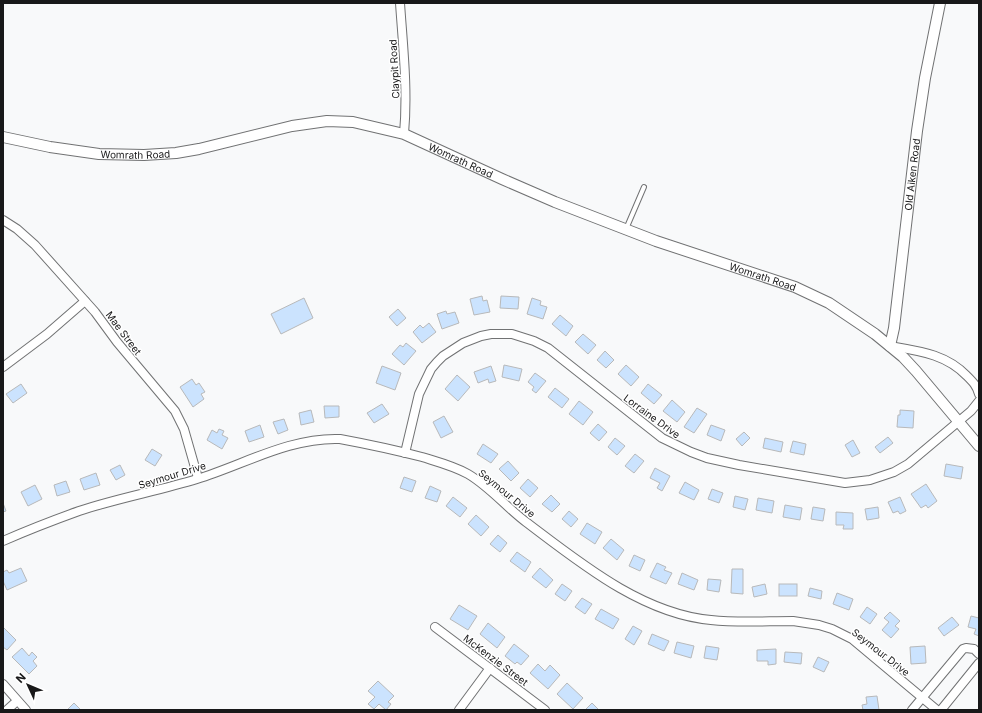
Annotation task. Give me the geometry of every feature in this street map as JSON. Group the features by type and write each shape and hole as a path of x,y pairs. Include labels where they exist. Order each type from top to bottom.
{"street":[{"name":"Claypit Road","path":"400,3 406,76 404,134"},
{"name":"Old Aiken Road","path":"890,346 894,328 922,93 932,35 940,3"},
{"name":"Womrath Road","path":"3,137 50,147 99,154 144,155 171,154 193,151 292,126 327,121 353,122 404,134 502,179 656,241 761,275 812,294 845,313 890,346 916,371 979,446"},
{"name":"Mae Street","path":"3,220 27,236 95,312 117,342 175,411 184,429 198,478"},
{"path":"3,367 47,334 85,301"},
{"name":"Lorraine Drive","path":"405,452 418,394 431,369 444,356 463,343 481,336 502,334 522,336 548,348 662,438 676,446 707,458 845,483 870,480 894,472 908,464 958,421 972,411 979,401"},
{"path":"890,346 930,353 942,358 960,368 976,385 979,394"},
{"name":"Seymour Drive","path":"3,541 80,511 198,478 254,457 318,440 340,439 405,452 444,463 468,474 488,488 524,520 574,558 616,585 649,603 684,615 710,620 793,621 806,622 832,629 852,639 937,710"},
{"name":"McKenzie Street","path":"435,627 545,710"},
{"path":"912,710 923,698 933,683 963,649 974,649 979,654"},
{"path":"941,710 979,663"},
{"path":"459,710 490,668"},
{"path":"3,684 26,710"},
{"path":"7,710 18,700"}],"lane":[{"path":"626,229 644,187"}],"building":[{"path":"482,296 483,301 487,300 490,312 474,315 470,299"},
{"path":"501,296 519,297 518,309 500,308"},
{"path":"304,298 313,318 281,334 271,314"},
{"path":"532,298 541,301 540,305 547,307 543,319 527,314"},
{"path":"398,309 406,318 397,326 389,317"},
{"path":"446,311 447,314 455,312 459,323 442,329 437,314"},
{"path":"560,315 573,326 566,336 552,324"},
{"path":"429,323 436,332 422,343 413,332 420,325 423,328"},
{"path":"583,334 596,345 588,354 575,342"},
{"path":"406,343 416,351 404,365 392,354 400,345 403,347"},
{"path":"605,351 614,360 606,368 597,360"},
{"path":"504,365 522,369 519,381 502,377"},
{"path":"626,365 639,377 631,386 618,374"},
{"path":"382,366 401,373 395,390 376,383"},
{"path":"491,366 496,381 489,383 488,379 478,383 474,372"},
{"path":"535,373 546,381 536,393 532,390 534,387 528,382"},
{"path":"457,375 470,387 458,401 445,389"},
{"path":"192,379 196,385 199,383 205,392 201,394 204,399 193,407 180,387"},
{"path":"21,384 27,393 13,403 6,394"},
{"path":"648,384 662,395 654,404 641,393"},
{"path":"555,388 569,399 562,408 548,397"},
{"path":"672,400 685,412 677,422 663,411"},
{"path":"579,401 593,412 583,425 569,414"},
{"path":"382,404 389,414 374,423 367,413"},
{"path":"324,406 339,406 339,417 325,418"},
{"path":"697,408 707,414 694,433 684,427"},
{"path":"311,410 314,422 301,425 299,413"},
{"path":"900,410 914,411 913,428 897,427"},
{"path":"444,416 453,432 441,438 433,422"},
{"path":"284,419 288,430 278,434 273,422"},
{"path":"598,424 607,432 599,441 590,433"},
{"path":"260,425 264,437 249,442 245,431"},
{"path":"711,425 725,430 721,441 707,435"},
{"path":"219,429 224,431 222,435 228,438 222,449 207,440 212,430 217,433"},
{"path":"744,432 750,438 742,446 736,439"},
{"path":"888,437 893,443 880,453 875,447"},
{"path":"615,438 625,446 617,455 608,447"},
{"path":"765,438 783,442 781,452 763,448"},
{"path":"853,440 860,453 852,457 845,445"},
{"path":"793,441 806,444 804,455 790,452"},
{"path":"483,444 498,454 491,463 477,454"},
{"path":"152,449 162,455 155,466 145,460"},
{"path":"635,454 644,461 634,473 625,466"},
{"path":"508,461 519,473 511,481 499,469"},
{"path":"946,464 963,467 961,479 944,476"},
{"path":"120,465 125,475 116,480 110,470"},
{"path":"655,468 670,476 662,491 657,488 660,483 650,478"},
{"path":"96,473 100,485 84,490 80,479"},
{"path":"404,477 416,481 412,492 400,488"},
{"path":"528,479 538,488 530,497 520,488"},
{"path":"66,481 70,492 57,496 54,485"},
{"path":"685,482 699,490 694,500 679,493"},
{"path":"926,484 937,501 928,508 926,505 921,508 911,494"},
{"path":"35,485 42,499 28,506 21,492"},
{"path":"430,486 441,491 437,502 425,498"},
{"path":"712,489 723,493 719,503 708,499"},
{"path":"551,495 560,504 552,512 542,504"},
{"path":"735,496 748,499 745,510 733,507"},
{"path":"453,497 467,508 460,517 446,506"},
{"path":"900,497 906,511 900,514 898,511 893,513 888,502"},
{"path":"758,498 774,501 772,513 756,510"},
{"path":"3,503 6,511 3,512"},
{"path":"785,505 802,508 800,520 783,517"},
{"path":"813,507 825,509 823,521 811,519"},
{"path":"878,507 879,518 867,520 865,509"},
{"path":"569,511 578,519 571,527 562,519"},
{"path":"836,512 853,513 853,529 843,529 844,525 836,525"},
{"path":"476,515 489,527 481,536 468,524"},
{"path":"587,523 602,532 595,544 580,534"},
{"path":"498,535 507,543 500,552 490,544"},
{"path":"611,539 624,550 617,560 603,548"},
{"path":"517,552 531,562 525,572 510,561"},
{"path":"634,555 645,560 640,571 629,566"},
{"path":"657,563 666,567 664,570 672,573 666,584 650,577"},
{"path":"21,568 27,581 7,590 3,581 3,572 7,570 9,573"},
{"path":"540,568 553,580 546,588 532,577"},
{"path":"732,569 743,569 743,594 731,593"},
{"path":"682,573 698,580 694,590 678,584"},
{"path":"708,579 721,580 719,592 707,590"},
{"path":"562,584 572,591 565,601 555,594"},
{"path":"765,584 767,594 754,597 752,587"},
{"path":"779,584 797,584 797,596 779,596"},
{"path":"810,588 822,591 821,599 808,596"},
{"path":"837,593 853,599 849,610 833,604"},
{"path":"582,598 592,604 585,614 575,607"},
{"path":"459,605 477,616 468,630 450,619"},
{"path":"867,607 877,614 870,624 860,617"},
{"path":"601,609 619,619 613,629 595,619"},
{"path":"890,612 900,621 895,626 899,629 891,638 882,630 889,622 884,618"},
{"path":"971,616 979,618 979,636 974,634 976,629 968,627"},
{"path":"952,617 959,625 944,636 938,628"},
{"path":"488,623 505,637 497,648 480,634"},
{"path":"633,626 642,631 634,645 625,639"},
{"path":"3,627 16,640 7,650 3,647"},
{"path":"652,634 669,641 664,651 648,644"},
{"path":"677,642 694,646 691,658 674,653"},
{"path":"514,644 529,656 521,665 517,662 515,664 505,656"},
{"path":"706,646 719,648 717,660 704,658"},
{"path":"925,646 926,663 911,664 910,647"},
{"path":"22,648 29,656 32,652 37,657 33,661 37,666 29,674 12,657"},
{"path":"776,649 776,664 768,665 768,661 757,661 757,650"},
{"path":"785,652 802,653 801,664 784,662"},
{"path":"818,657 829,662 824,672 813,667"},
{"path":"538,664 545,671 550,665 560,675 548,689 530,673"},
{"path":"378,681 394,696 388,702 391,704 386,710 379,704 374,709 368,704 375,697 368,691"},
{"path":"567,683 583,698 573,709 557,694"},
{"path":"877,696 879,710 863,710 862,705 867,704 866,697"},
{"path":"74,703 81,710 67,710"},
{"path":"592,703 599,710 585,710"}]}
